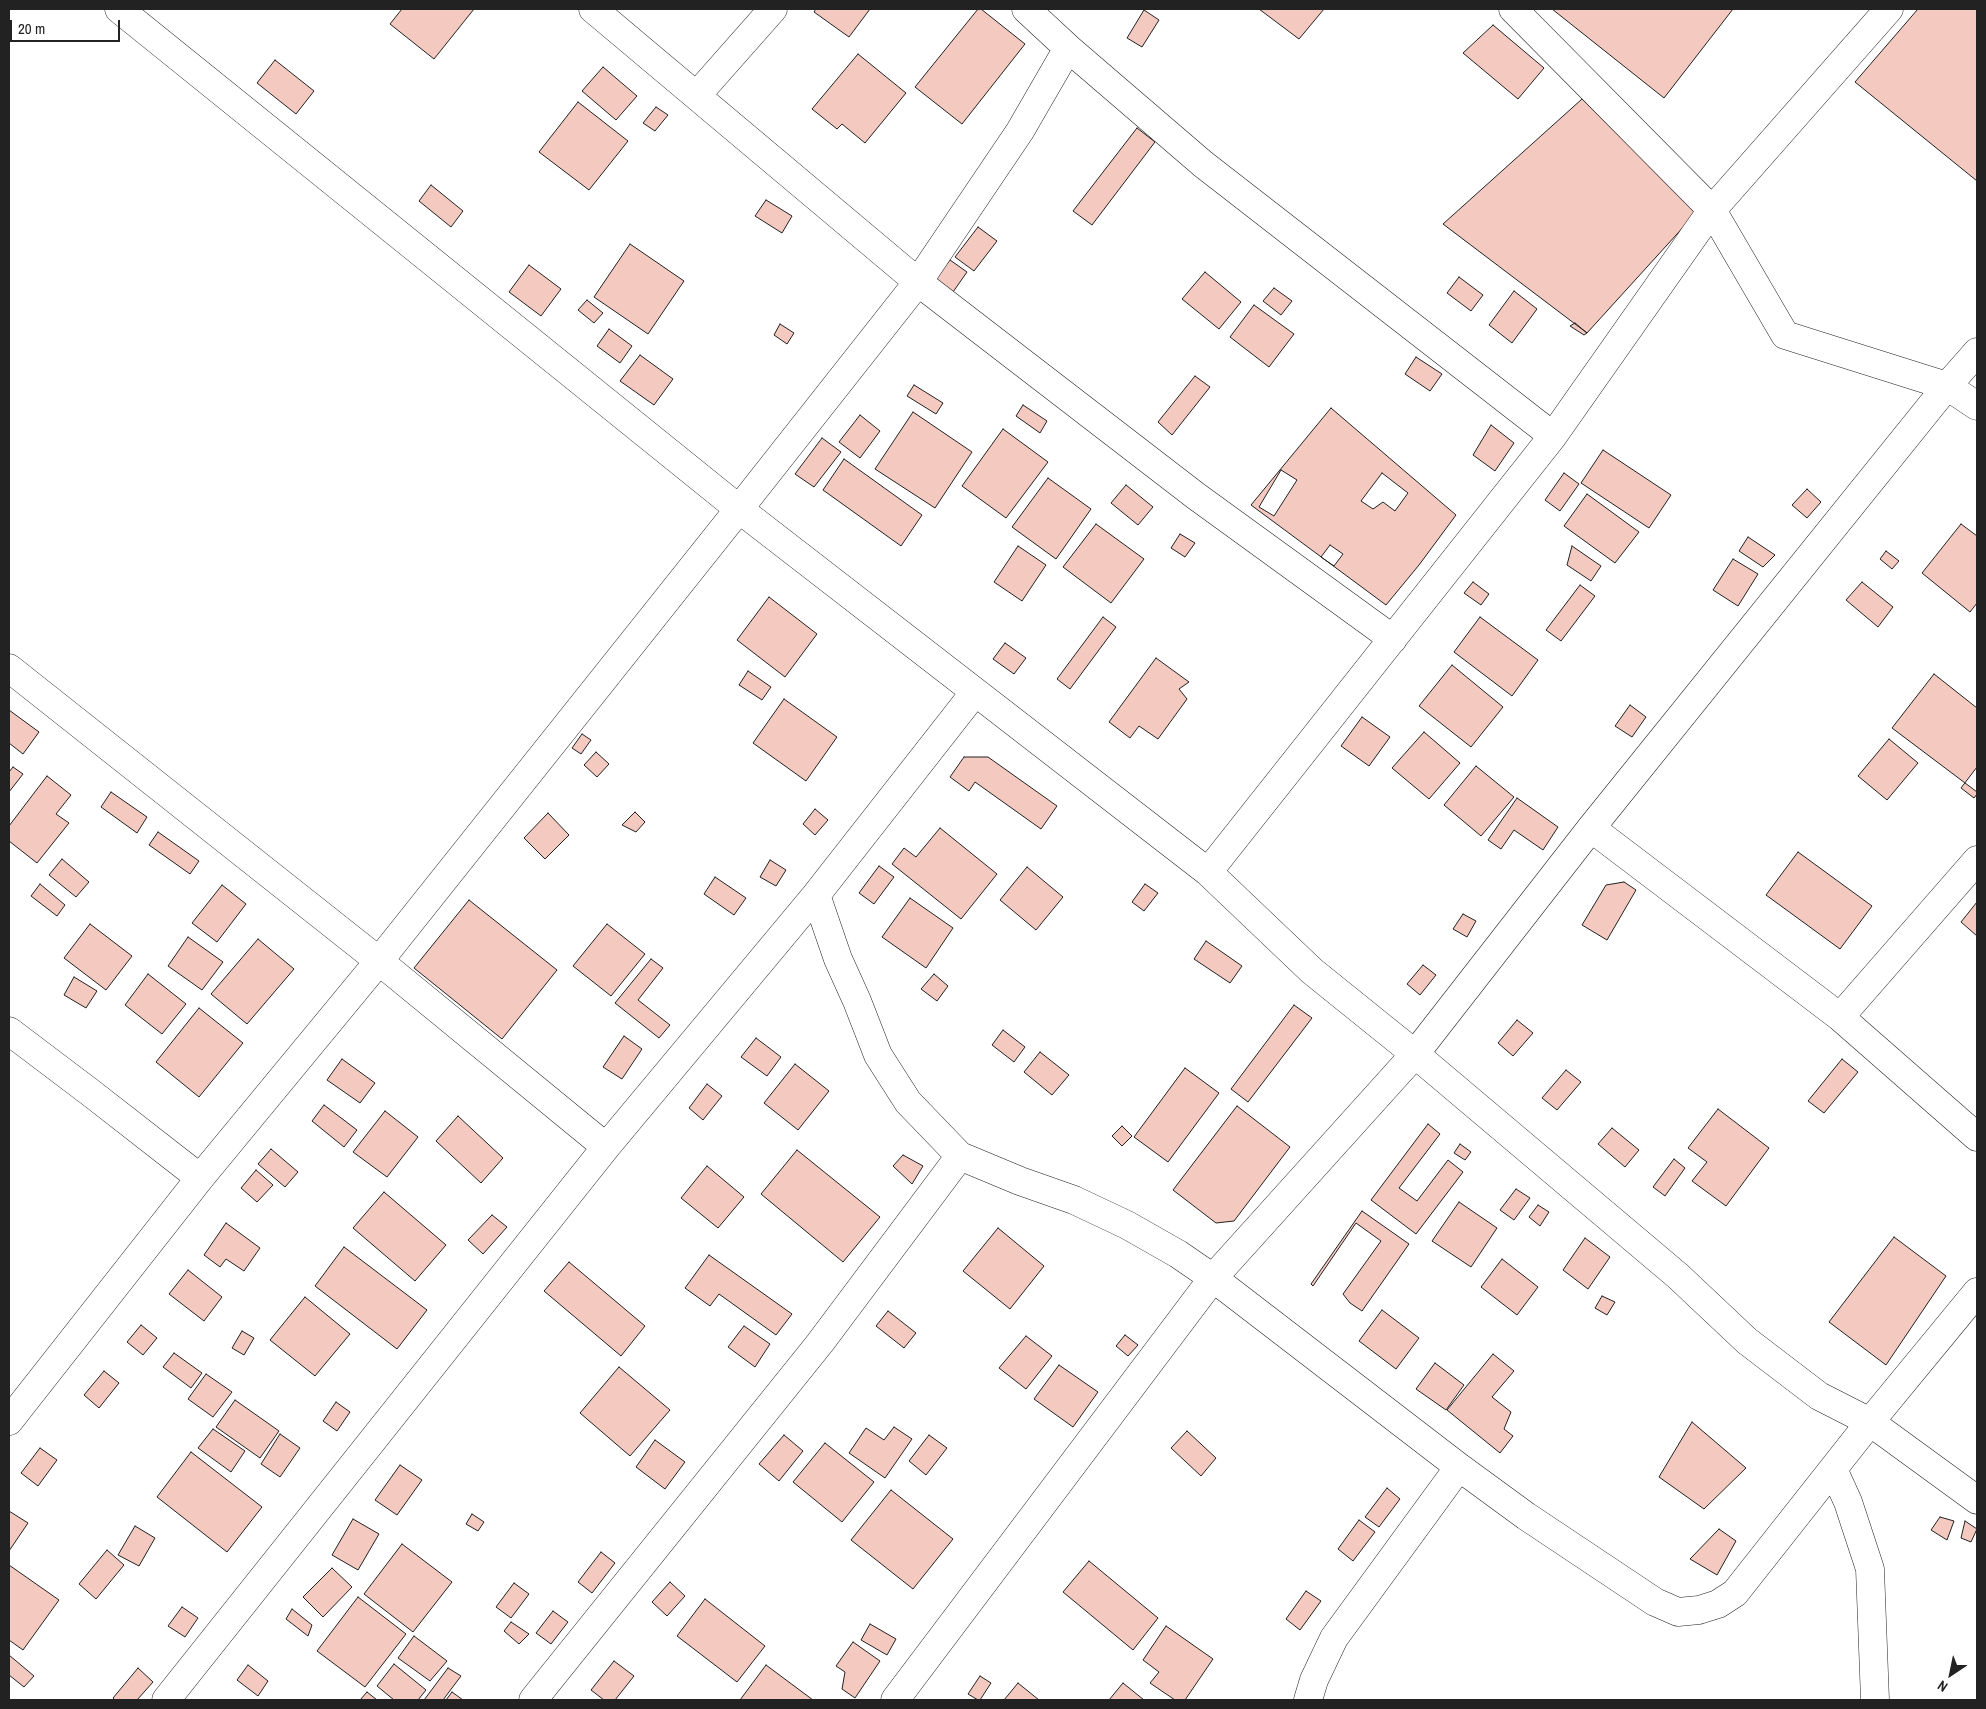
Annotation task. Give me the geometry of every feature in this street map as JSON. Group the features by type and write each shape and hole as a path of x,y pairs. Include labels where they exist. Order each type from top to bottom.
{"street":[{"path":"119,9 739,509 1208,872 1312,971 1415,1054 1678,1276 1747,1341 1819,1396 1870,1422 1977,1500"},
{"path":"593,9 918,282 1196,496 1393,639"},
{"path":"697,95 773,9"},
{"path":"1026,9 1068,48 1203,164 1553,436"},
{"path":"1208,872 1553,436 1712,210 1889,9"},
{"path":"1518,10 1712,210 1786,335 1947,386 1977,406"},
{"path":"9,1420 200,1178 379,961 918,282 1020,131 1068,48"},
{"path":"895,1700 1213,1278 1415,1054 1591,828 1947,386 1977,352"},
{"path":"9,668 379,961 606,1147"},
{"path":"166,1700 606,1147 816,895 975,692"},
{"path":"1591,828 1840,1017 1977,1138"},
{"path":"1840,1017 1977,860"},
{"path":"816,895 838,959 878,1055 908,1102 960,1156 1020,1181 1074,1200 1127,1225 1178,1254 1213,1278 1459,1467 1587,1558 1655,1602 1678,1612 1698,1610 1718,1604 1735,1593 1832,1469 1977,1292"},
{"path":"9,1031 200,1178"},
{"path":"533,1700 820,1343 960,1156"},
{"path":"1308,1700 1314,1680 1334,1638 1459,1467"},
{"path":"1832,1469 1848,1502 1870,1569 1875,1700"}],"building":[{"path":"402,9 474,9 434,59 390,24"},
{"path":"816,9 870,9 849,37 814,12"},
{"path":"978,9 981,9 1025,44 962,124 915,87"},
{"path":"1259,9 1324,9 1299,39"},
{"path":"1552,9 1733,9 1664,98"},
{"path":"1918,9 1977,9 1977,181 1855,82"},
{"path":"1144,10 1159,20 1142,47 1127,38"},
{"path":"1493,25 1544,68 1518,99 1463,53"},
{"path":"858,54 906,93 865,143 842,124 837,129 812,109"},
{"path":"275,60 314,91 296,114 257,83"},
{"path":"603,67 637,96 616,120 582,91"},
{"path":"1582,99 1697,212 1587,333 1443,224"},
{"path":"578,102 628,141 589,190 539,152"},
{"path":"656,107 668,115 655,131 643,123"},
{"path":"1137,128 1155,142 1092,225 1073,211"},
{"path":"431,185 463,211 451,227 419,201"},
{"path":"766,200 792,216 782,233 755,216"},
{"path":"978,227 997,241 974,271 955,257"},
{"path":"630,244 684,281 648,334 594,297"},
{"path":"950,260 967,272 953,292 935,279"},
{"path":"529,265 561,289 541,316 509,292"},
{"path":"1205,272 1241,302 1219,329 1182,299"},
{"path":"1459,277 1483,295 1471,311 1447,293"},
{"path":"1274,288 1292,301 1281,315 1263,301"},
{"path":"1514,291 1537,309 1512,343 1489,325"},
{"path":"587,300 603,313 594,323 578,310"},
{"path":"1254,305 1294,334 1269,367 1230,337"},
{"path":"1575,323 1587,333 1584,335 1570,326"},
{"path":"780,324 794,333 787,344 774,335"},
{"path":"609,329 632,346 620,363 597,346"},
{"path":"640,355 673,379 654,405 620,381"},
{"path":"1416,357 1442,374 1430,391 1405,374"},
{"path":"1195,376 1210,387 1172,435 1158,422"},
{"path":"914,385 943,403 936,414 907,396"},
{"path":"1023,405 1047,421 1040,433 1016,416"},
{"path":"1331,408 1456,515 1386,605 1251,505"},
{"path":"913,412 972,452 935,508 875,469"},
{"path":"860,415 880,431 860,458 839,442"},
{"path":"1491,425 1514,443 1495,471 1473,455"},
{"path":"1003,429 1048,462 1006,518 962,486"},
{"path":"822,438 841,452 814,487 795,474"},
{"path":"1603,450 1671,495 1649,528 1581,483"},
{"path":"844,459 922,515 901,546 823,490"},
{"path":"1281,470 1297,480 1274,516 1259,507"},
{"path":"1382,473 1408,493 1395,511 1383,502 1373,509 1361,501"},
{"path":"1564,473 1579,484 1560,511 1545,500"},
{"path":"1048,478 1091,509 1056,559 1012,527"},
{"path":"1126,485 1153,507 1138,525 1111,503"},
{"path":"1807,489 1821,502 1807,518 1792,505"},
{"path":"1587,494 1639,532 1615,563 1564,526"},
{"path":"1096,524 1144,559 1111,603 1063,567"},
{"path":"1961,524 1977,536 1977,603 1970,612 1922,573"},
{"path":"1180,534 1195,543 1185,557 1171,548"},
{"path":"1748,537 1775,555 1763,567 1739,551"},
{"path":"1330,545 1343,554 1334,566 1321,557"},
{"path":"1018,546 1046,565 1022,601 994,582"},
{"path":"1572,546 1601,566 1591,581 1567,565"},
{"path":"1886,551 1899,561 1892,569 1880,559"},
{"path":"1733,559 1758,574 1738,606 1713,590"},
{"path":"1473,582 1489,594 1481,605 1464,593"},
{"path":"1862,582 1893,607 1878,627 1846,600"},
{"path":"1580,585 1595,596 1561,641 1546,630"},
{"path":"769,597 817,634 785,677 737,640"},
{"path":"1103,617 1116,627 1070,689 1057,679"},
{"path":"1480,617 1538,660 1512,696 1454,652"},
{"path":"1005,643 1026,658 1014,674 993,659"},
{"path":"1156,658 1189,682 1179,689 1187,699 1158,739 1139,726 1130,738 1109,722"},
{"path":"1452,665 1503,707 1471,747 1419,706"},
{"path":"748,671 771,687 762,700 739,685"},
{"path":"1934,674 1977,708 1977,792 1892,728"},
{"path":"784,699 837,737 806,781 753,743"},
{"path":"1630,705 1646,717 1632,737 1615,726"},
{"path":"9,710 39,732 23,754 9,743"},
{"path":"1362,717 1390,737 1369,766 1341,746"},
{"path":"1424,732 1460,763 1429,799 1392,768"},
{"path":"582,734 591,740 581,754 572,748"},
{"path":"1889,739 1918,763 1887,800 1858,776"},
{"path":"596,752 609,764 597,777 584,765"},
{"path":"964,757 988,757 1057,806 1041,829 975,782 969,791 950,777"},
{"path":"1476,766 1514,797 1481,836 1444,805"},
{"path":"13,767 23,774 9,792 9,772"},
{"path":"1977,767 1977,794 1974,798 1961,788"},
{"path":"47,776 71,795 56,814 69,823 37,863 9,841 9,826"},
{"path":"111,792 147,817 137,833 101,807"},
{"path":"1517,798 1558,827 1543,850 1514,830 1501,849 1488,840"},
{"path":"815,809 828,820 815,835 803,824"},
{"path":"635,812 645,822 636,832 622,825"},
{"path":"548,813 569,835 545,859 524,838"},
{"path":"940,828 997,874 961,919 892,864 904,848 916,857"},
{"path":"158,832 199,861 190,874 149,845"},
{"path":"1798,852 1872,906 1840,949 1766,895"},
{"path":"62,859 89,882 76,897 49,875"},
{"path":"770,860 786,870 776,886 760,877"},
{"path":"879,866 894,877 874,904 859,893"},
{"path":"1027,867 1063,897 1036,930 1000,900"},
{"path":"715,877 746,898 734,915 704,894"},
{"path":"1624,882 1636,890 1607,940 1582,925 1606,885"},
{"path":"40,884 65,905 57,916 31,896"},
{"path":"1145,884 1158,893 1144,911 1132,902"},
{"path":"222,885 246,904 217,942 192,923"},
{"path":"910,898 953,928 926,968 882,937"},
{"path":"469,900 557,970 502,1039 414,968"},
{"path":"1977,902 1977,936 1961,922"},
{"path":"1463,914 1476,921 1467,937 1453,929"},
{"path":"90,924 132,956 106,990 64,958"},
{"path":"607,924 645,954 611,996 573,966"},
{"path":"188,937 223,962 202,990 168,966"},
{"path":"258,939 294,969 247,1024 211,994"},
{"path":"1206,941 1242,966 1230,983 1194,959"},
{"path":"651,959 663,968 638,1000 670,1025 659,1038 615,1003"},
{"path":"1423,965 1436,975 1420,995 1407,984"},
{"path":"148,974 186,1004 162,1034 125,1005"},
{"path":"934,974 948,986 937,1001 921,989"},
{"path":"74,977 97,991 86,1008 64,995"},
{"path":"1294,1005 1312,1018 1248,1102 1231,1089"},
{"path":"199,1008 243,1043 199,1097 156,1062"},
{"path":"1517,1020 1533,1033 1513,1056 1498,1043"},
{"path":"1003,1030 1025,1047 1014,1062 992,1045"},
{"path":"624,1036 642,1049 622,1079 603,1067"},
{"path":"756,1038 781,1057 767,1076 741,1057"},
{"path":"1040,1052 1069,1075 1052,1095 1024,1072"},
{"path":"342,1059 375,1083 360,1103 327,1080"},
{"path":"1842,1059 1858,1072 1824,1113 1808,1101"},
{"path":"795,1064 829,1091 798,1130 764,1103"},
{"path":"1185,1068 1219,1093 1168,1162 1134,1137"},
{"path":"1566,1070 1581,1082 1557,1110 1542,1098"},
{"path":"707,1084 722,1096 703,1120 689,1108"},
{"path":"324,1105 357,1130 344,1147 312,1121"},
{"path":"1237,1106 1290,1147 1234,1221 1216,1223 1173,1190"},
{"path":"1718,1109 1769,1148 1726,1206 1692,1181 1707,1162 1688,1148"},
{"path":"385,1111 418,1137 387,1177 353,1152"},
{"path":"458,1116 503,1158 481,1183 436,1141"},
{"path":"1428,1124 1440,1134 1399,1188 1417,1201 1448,1160 1463,1172 1416,1234 1371,1200"},
{"path":"1122,1126 1132,1136 1122,1146 1112,1136"},
{"path":"1612,1128 1639,1150 1625,1167 1598,1144"},
{"path":"1460,1144 1471,1152 1465,1160 1454,1153"},
{"path":"271,1149 298,1172 285,1187 258,1164"},
{"path":"797,1150 880,1217 843,1262 761,1194"},
{"path":"903,1155 923,1166 912,1184 893,1166"},
{"path":"1674,1159 1685,1168 1665,1196 1653,1187"},
{"path":"707,1166 744,1197 718,1228 681,1198"},
{"path":"256,1170 273,1185 257,1202 241,1188"},
{"path":"1516,1189 1530,1198 1514,1220 1500,1210"},
{"path":"384,1192 446,1245 415,1281 353,1228"},
{"path":"1459,1202 1497,1228 1471,1267 1432,1241"},
{"path":"1538,1205 1549,1212 1540,1226 1529,1217"},
{"path":"1362,1211 1409,1244 1362,1311 1350,1303 1343,1294 1381,1241 1356,1223 1313,1286 1311,1284"},
{"path":"492,1215 507,1227 483,1254 468,1240"},
{"path":"226,1223 260,1248 244,1271 226,1259 220,1267 204,1255"},
{"path":"998,1228 1044,1266 1010,1309 963,1271"},
{"path":"1894,1237 1946,1276 1886,1365 1829,1322"},
{"path":"1585,1238 1610,1257 1588,1289 1563,1270"},
{"path":"344,1247 427,1310 397,1349 315,1286"},
{"path":"709,1255 792,1314 776,1335 719,1294 710,1306 685,1288"},
{"path":"1502,1259 1538,1287 1517,1315 1481,1287"},
{"path":"569,1262 645,1326 621,1356 544,1291"},
{"path":"188,1270 222,1297 204,1321 169,1294"},
{"path":"1602,1296 1615,1302 1607,1315 1595,1308"},
{"path":"305,1297 350,1334 315,1376 270,1340"},
{"path":"1382,1310 1419,1338 1396,1369 1359,1341"},
{"path":"888,1311 916,1333 904,1348 876,1326"},
{"path":"141,1325 157,1338 143,1355 127,1342"},
{"path":"744,1326 770,1344 755,1367 728,1347"},
{"path":"242,1331 254,1338 244,1355 232,1348"},
{"path":"1125,1335 1138,1345 1128,1356 1116,1346"},
{"path":"1026,1336 1052,1356 1026,1389 999,1368"},
{"path":"174,1353 202,1373 191,1388 163,1367"},
{"path":"1493,1354 1514,1371 1492,1397 1511,1412 1504,1429 1513,1436 1500,1453 1447,1410"},
{"path":"1435,1363 1464,1385 1446,1410 1416,1389"},
{"path":"1059,1365 1098,1392 1073,1427 1034,1399"},
{"path":"619,1367 670,1410 630,1456 580,1413"},
{"path":"104,1371 119,1383 99,1408 84,1395"},
{"path":"206,1374 232,1392 213,1417 188,1399"},
{"path":"235,1400 279,1431 260,1458 216,1427"},
{"path":"336,1402 350,1412 337,1431 323,1421"},
{"path":"1692,1422 1746,1468 1704,1509 1659,1477"},
{"path":"894,1427 912,1439 885,1478 849,1453 866,1428 884,1440"},
{"path":"213,1429 245,1451 231,1472 198,1448"},
{"path":"1187,1431 1216,1458 1201,1476 1171,1448"},
{"path":"280,1434 300,1448 280,1477 261,1464"},
{"path":"784,1435 803,1451 779,1481 759,1464"},
{"path":"929,1435 947,1448 926,1475 909,1461"},
{"path":"655,1440 685,1462 665,1489 636,1467"},
{"path":"825,1443 874,1482 842,1522 793,1482"},
{"path":"40,1448 57,1460 38,1486 21,1473"},
{"path":"191,1452 262,1507 227,1552 157,1497"},
{"path":"400,1465 422,1480 397,1515 375,1500"},
{"path":"1387,1488 1400,1499 1379,1527 1365,1517"},
{"path":"891,1490 953,1539 913,1589 851,1540"},
{"path":"9,1511 28,1523 9,1551"},
{"path":"472,1514 484,1522 478,1531 466,1524"},
{"path":"1940,1517 1954,1521 1947,1540 1931,1530"},
{"path":"353,1519 379,1534 358,1570 332,1555"},
{"path":"1359,1520 1375,1532 1353,1561 1338,1549"},
{"path":"1965,1521 1977,1529 1971,1542 1961,1538"},
{"path":"135,1526 155,1538 139,1566 118,1555"},
{"path":"1719,1529 1736,1541 1717,1575 1690,1559"},
{"path":"402,1544 452,1582 413,1632 364,1594"},
{"path":"107,1550 124,1565 96,1599 79,1584"},
{"path":"601,1552 615,1563 592,1593 578,1582"},
{"path":"1089,1561 1158,1618 1133,1650 1063,1592"},
{"path":"9,1565 59,1600 23,1650 9,1640"},
{"path":"332,1568 352,1587 323,1617 303,1597"},
{"path":"670,1582 685,1596 667,1616 652,1602"},
{"path":"514,1583 529,1594 511,1618 496,1607"},
{"path":"1306,1591 1321,1601 1300,1630 1286,1619"},
{"path":"358,1597 406,1634 365,1687 317,1651"},
{"path":"705,1599 765,1646 737,1682 677,1636"},
{"path":"182,1607 198,1618 185,1637 168,1626"},
{"path":"292,1609 312,1625 308,1636 286,1619"},
{"path":"553,1611 568,1622 551,1644 536,1633"},
{"path":"511,1622 529,1634 519,1644 504,1631"},
{"path":"870,1624 896,1639 887,1655 861,1640"},
{"path":"1166,1626 1213,1659 1185,1700 1175,1700 1150,1683 1159,1672 1143,1660"},
{"path":"414,1636 447,1661 430,1681 398,1658"},
{"path":"853,1642 880,1661 855,1698 842,1689 845,1672 836,1666"},
{"path":"9,1655 34,1676 24,1687 9,1675"},
{"path":"614,1661 634,1676 615,1700 604,1700 591,1690"},
{"path":"394,1664 426,1690 418,1700 394,1700 377,1686"},
{"path":"248,1665 268,1681 258,1696 237,1680"},
{"path":"766,1665 813,1700 740,1700"},
{"path":"138,1668 153,1682 137,1700 115,1700 113,1698"},
{"path":"448,1668 461,1676 443,1700 424,1700"},
{"path":"980,1676 991,1683 980,1700 978,1700 968,1694"},
{"path":"1018,1683 1039,1700 1004,1700"},
{"path":"1123,1683 1144,1700 1109,1700"},
{"path":"367,1692 377,1700 360,1700"},
{"path":"452,1692 463,1700 446,1700"}]}
